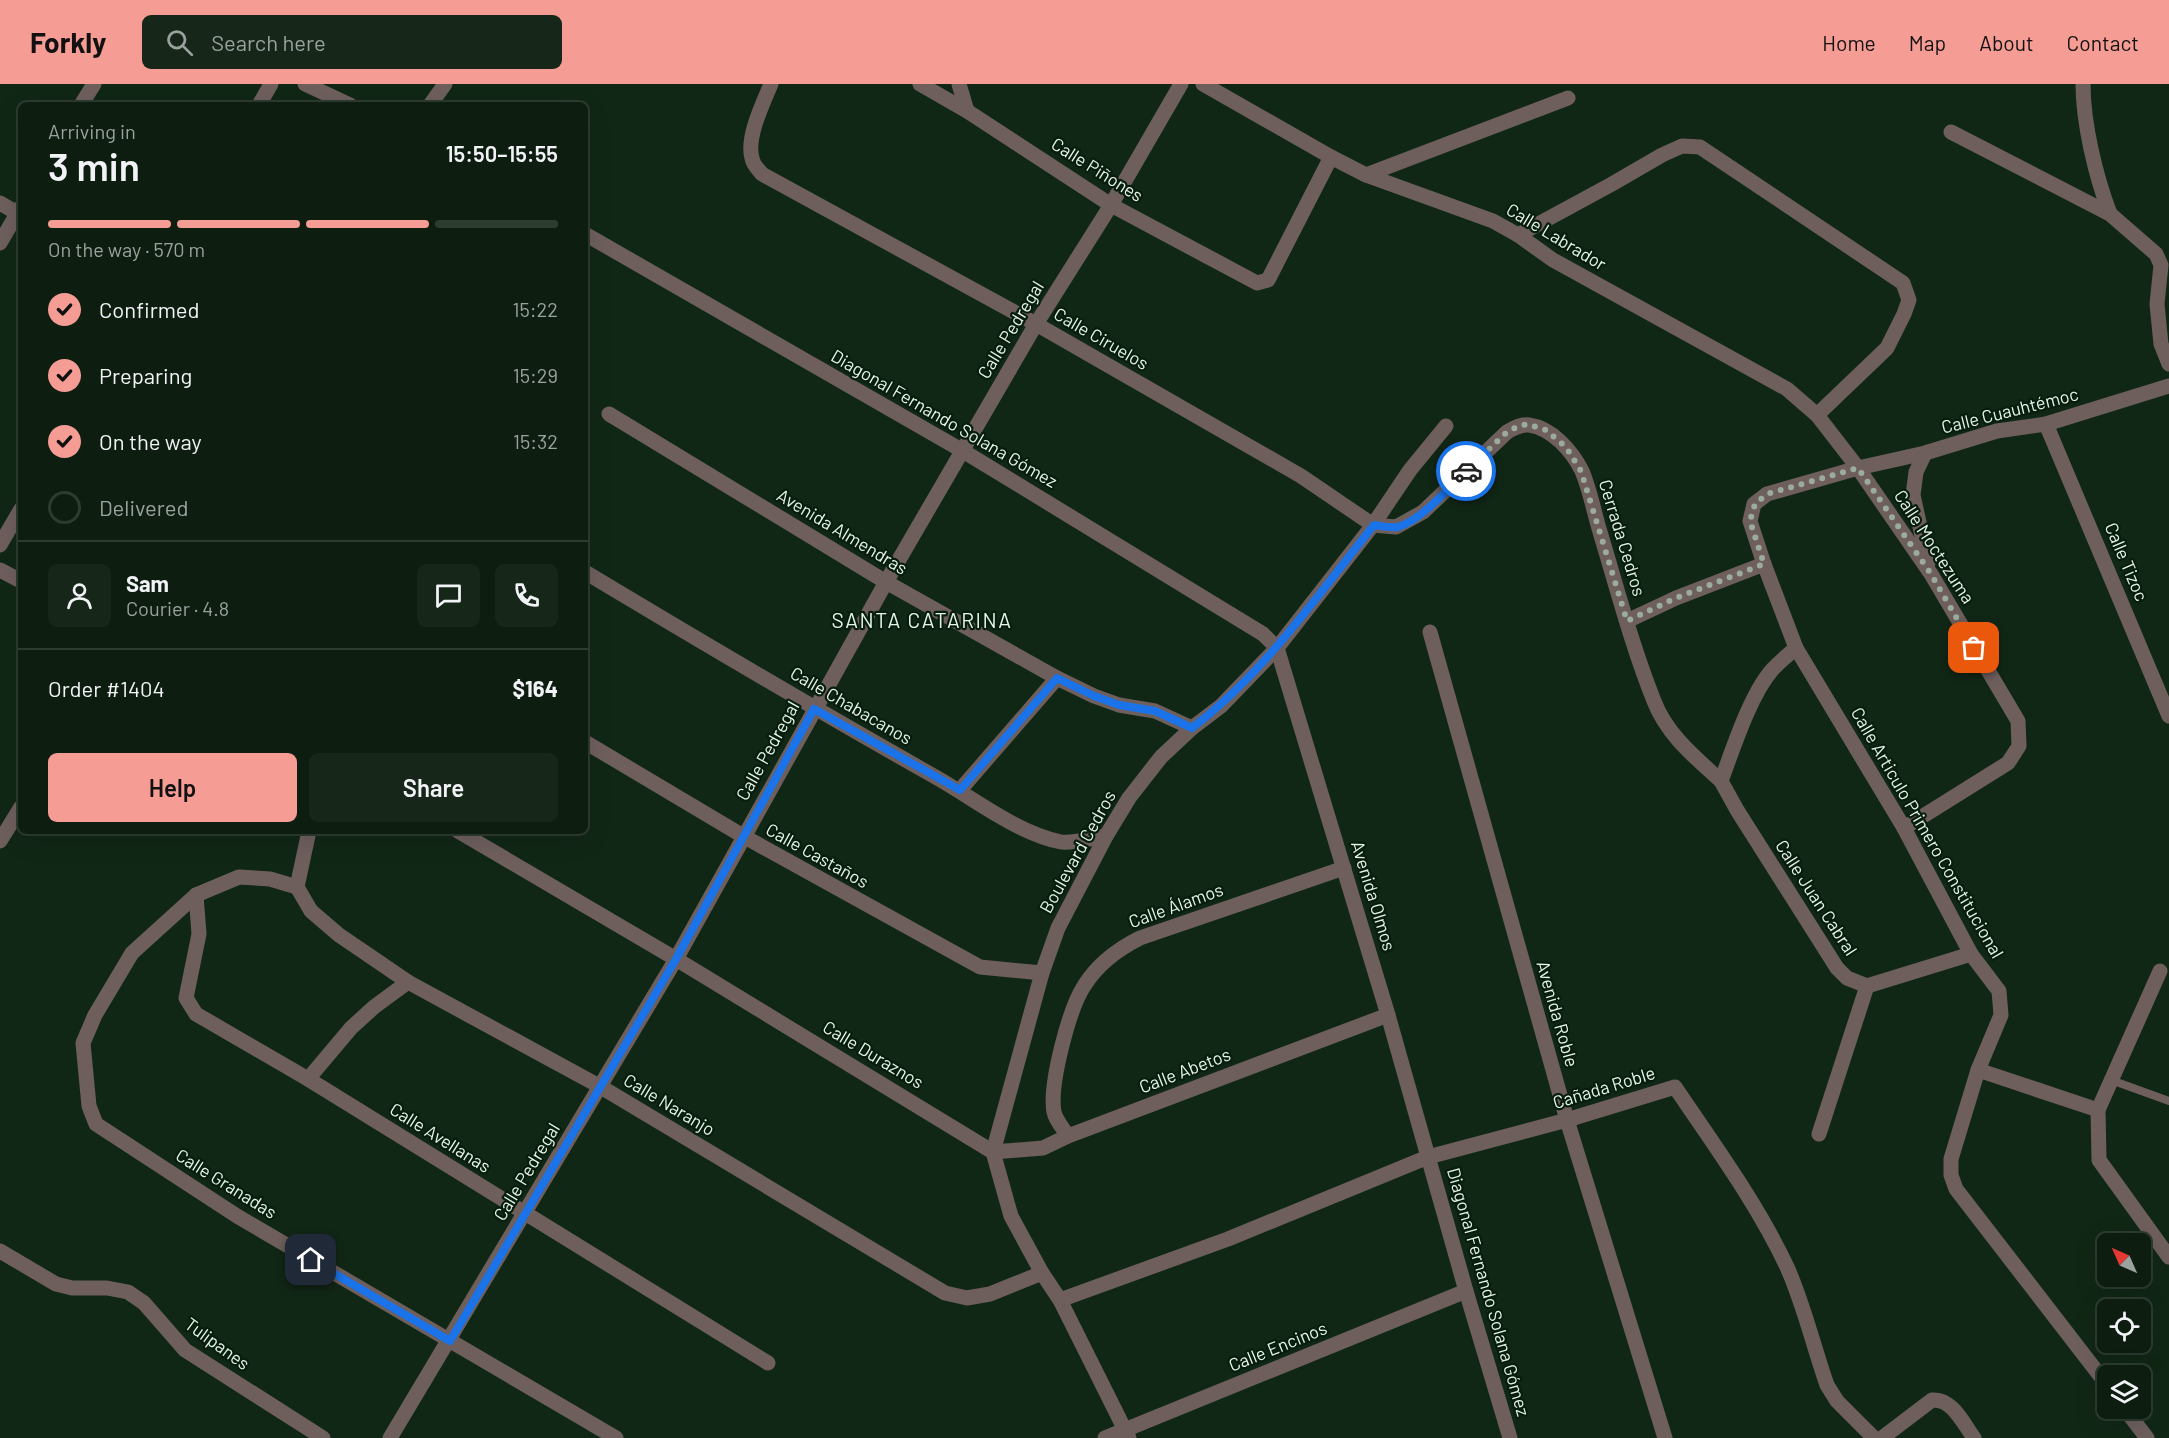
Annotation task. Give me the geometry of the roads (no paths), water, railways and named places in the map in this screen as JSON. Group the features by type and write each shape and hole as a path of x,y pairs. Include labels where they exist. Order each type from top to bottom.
{"street":[{"path":"83,102 94,84"},
{"path":"261,102 271,84"},
{"path":"305,84 344,102"},
{"path":"432,102 445,84"},
{"name":"Calle Ciruelos","path":"771,84 751,141 751,156 754,165 762,174 1036,324 1301,476 1374,525"},
{"name":"Calle Piñones","path":"920,84 967,111 1111,205 1257,283 1268,280 1331,157"},
{"path":"959,84 967,111"},
{"name":"Calle Pedregal","path":"390,1438 676,959 886,582 1036,324 1111,205 1181,84"},
{"name":"Calle Labrador","path":"1203,84 1366,175 1493,221 1518,235 1553,260 1787,388 1817,415 1858,468"},
{"path":"2084,84 2083,104 2101,190 2110,214"},
{"path":"1366,175 1568,98"},
{"path":"1952,132 2110,214 2156,254 2161,265 2157,304 2161,345 2169,364"},
{"path":"1518,235 1662,155 1682,146 1700,147 1903,283 1909,300 1887,348 1817,415"},
{"path":"0,203 18,210"},
{"path":"0,243 18,212"},
{"name":"Diagonal Fernando Solana Gómez","path":"588,236 963,451 1253,627 1277,648"},
{"name":"Calle Cuauhtémoc","path":"1755,504 1767,494 1858,468 1925,453 1997,431 2046,424 2169,387"},
{"name":"Avenida Almendras","path":"609,414 886,582 1057,678 1094,696 1119,705 1155,711 1192,728"},
{"name":"Cerrada Cedros","path":"1374,525 1396,527 1423,512 1507,432 1527,424 1546,430 1566,447 1581,471 1654,703 1667,726 1683,745 1721,781 1737,810"},
{"name":"Calle Tizoc","path":"2046,424 2169,716"},
{"name":"Boulevard Cedros","path":"993,1152 1042,973 1058,928 1130,798 1161,758 1192,728 1221,706 1277,648 1374,525 1410,470 1446,426"},
{"path":"1925,453 1916,472 1913,495 1931,574"},
{"name":"Calle Moctezuma","path":"1858,468 1931,574 2018,721 2019,746 2008,763 1904,828"},
{"name":"Calle Articulo Primero Constitucional","path":"1755,504 1750,521 1796,648 1904,828 1971,954 1999,991 2001,1015 1978,1070 1951,1159 1951,1175 1956,1189 2097,1372"},
{"path":"0,545 18,514"},
{"path":"1627,621 1676,598 1764,564"},
{"path":"0,570 18,579"},
{"name":"Calle Chabacanos","path":"588,574 814,709 960,790 1005,819 1042,836 1064,843 1107,836"},
{"name":"Avenida Roble","path":"1430,632 1567,1120 1665,1438"},
{"name":"Avenida Olmos","path":"1277,648 1388,1015 1428,1156"},
{"path":"1721,781 1743,722 1758,692 1771,671 1796,648"},
{"path":"960,790 1057,678"},
{"name":"Calle Castaños","path":"588,744 743,836 980,967 1042,973"},
{"name":"Calle Juan Cabral","path":"1737,810 1837,968 1847,978 1867,986"},
{"path":"0,841 18,812"},
{"path":"196,895 239,877 270,879 297,887 308,834"},
{"name":"Calle Duraznos","path":"463,834 676,959 993,1152"},
{"name":"Calle Álamos","path":"1068,1136 1057,1121 1054,1111 1054,1089 1074,1005 1084,985 1103,964 1121,947 1140,938 1344,868"},
{"name":"Calle Naranjo","path":"297,887 311,911 339,935 408,982 601,1087 945,1293 967,1298 990,1294 1042,1273"},
{"name":"Calle Avellanas","path":"196,895 199,934 186,998 196,1014 308,1079 768,1363"},
{"name":"Calle Granadas","path":"196,895 132,952 95,1015 83,1043 89,1106 96,1124 237,1216 616,1438"},
{"path":"1819,1134 1867,986 1971,954"},
{"path":"2160,970 2098,1110 2099,1161 2169,1257"},
{"path":"308,1079 351,1028 374,1007 408,982"},
{"name":"Calle Abetos","path":"993,1152 1042,1148 1068,1136 1388,1015"},
{"path":"1978,1070 2098,1110"},
{"name":"Cañada Roble","path":"1060,1300 1228,1239 1428,1156 1567,1120 1675,1087 1736,1176 1773,1239 1788,1269 1827,1385 1837,1401 1874,1438"},
{"path":"993,1152 1011,1216 1042,1273 1060,1300 1127,1434"},
{"name":"Diagonal Fernando Solana Gómez","path":"1428,1156 1506,1437"},
{"name":"Tulipanes","path":"0,1251 56,1284 72,1288 107,1288 128,1292 144,1303 185,1350 323,1438"},
{"name":"Calle Encinos","path":"1105,1438 1127,1434 1466,1291"},
{"path":"1882,1438 1932,1400 1941,1399 1949,1404 1974,1438"},
{"path":"2132,1419 2147,1438"}],"lane":[{"path":"2111,1080 2169,1101"}],"district":[{"name":"SANTA CATARINA","path":"922,621"}]}
